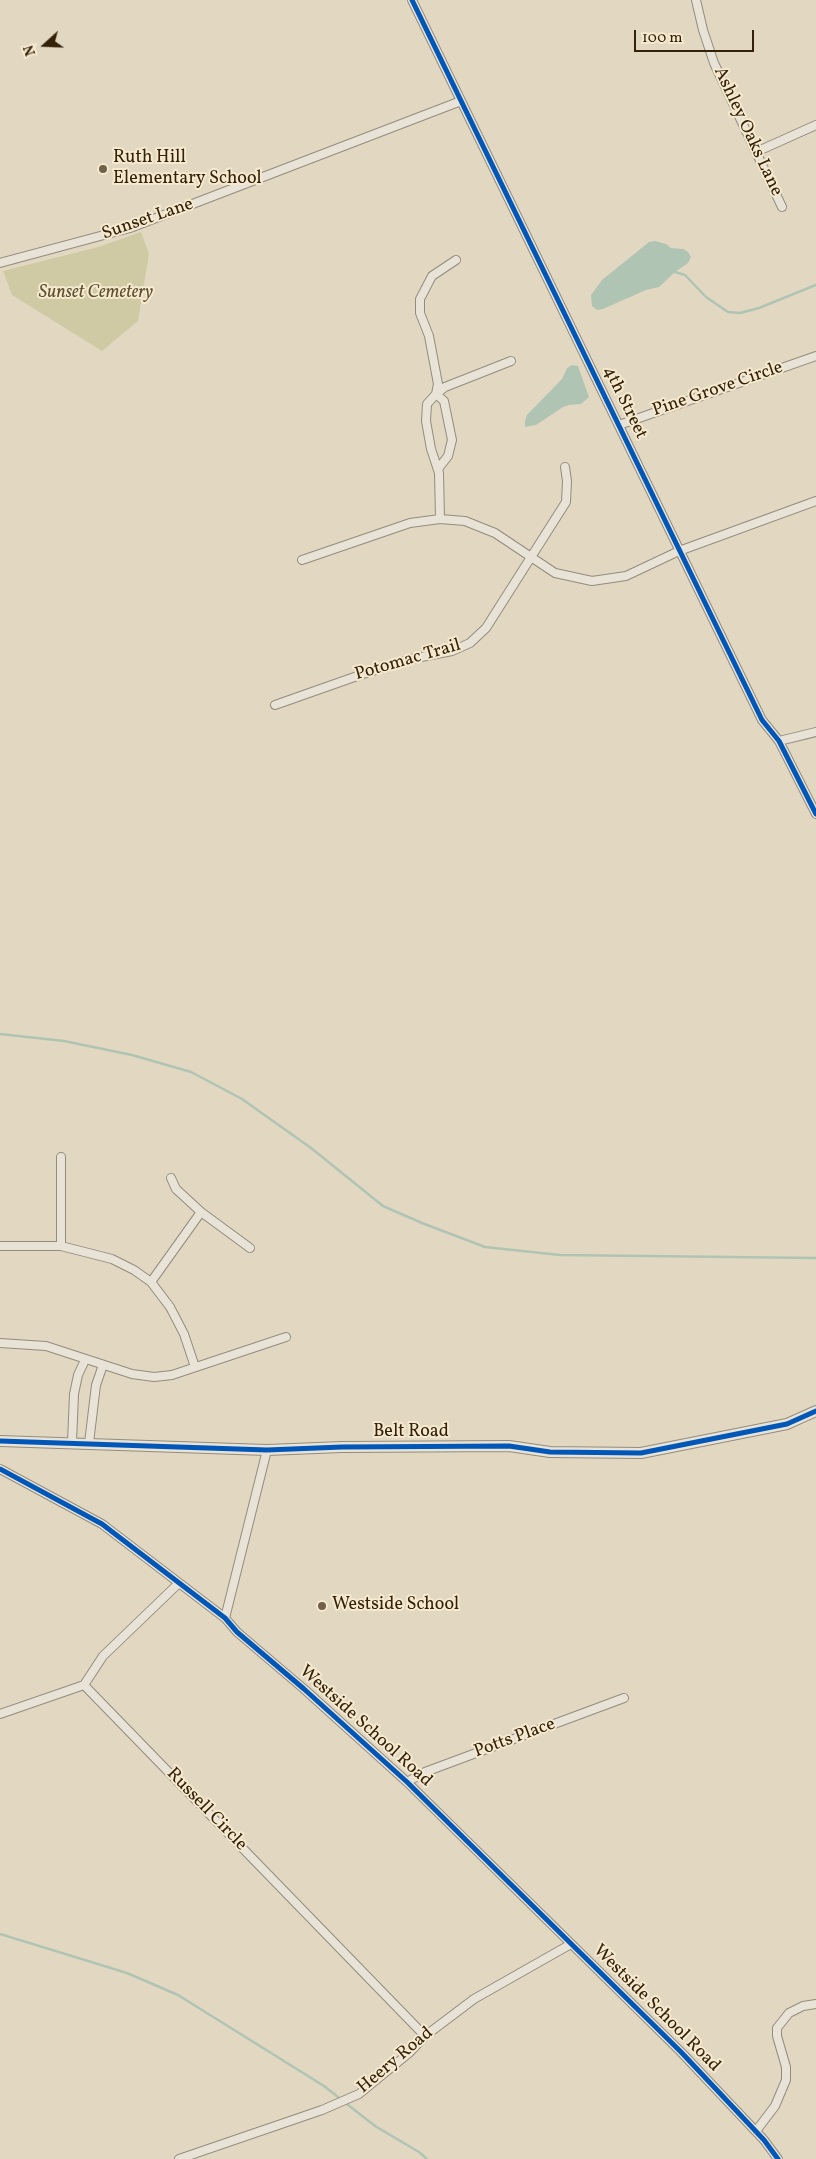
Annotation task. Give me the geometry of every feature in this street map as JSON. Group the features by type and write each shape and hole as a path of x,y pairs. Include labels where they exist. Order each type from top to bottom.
{"street":[{"name":"4th Street","path":"412,0 762,720 779,741 816,814"},
{"name":"Ashley Oaks Lane","path":"696,0 703,30 714,63 782,207"},
{"name":"Sunset Lane","path":"0,263 130,228 461,101"},
{"path":"756,152 816,125"},
{"path":"436,394 438,384 429,336 420,313 420,299 432,276 456,260"},
{"name":"Pine Grove Circle","path":"620,425 816,356"},
{"path":"440,519 438,469 431,449 426,421 427,404 446,387 511,361"},
{"path":"436,394 444,401 452,440 448,456 438,469"},
{"name":"Potomac Trail","path":"275,705 363,674 411,659 452,651 470,643 486,628 566,502 567,480 565,467"},
{"path":"302,560 410,523 440,519 464,521 495,533 555,573 592,581 626,576 679,551 816,501"},
{"path":"779,741 816,732"},
{"path":"61,1157 61,1246"},
{"path":"171,1178 176,1189 201,1212 250,1248"},
{"path":"151,1282 201,1212"},
{"path":"0,1246 61,1246 112,1259 151,1282 170,1307 184,1334 195,1367"},
{"path":"0,1343 46,1346 132,1374 154,1377 172,1375 286,1336"},
{"path":"72,1442 74,1394 78,1375 85,1360"},
{"path":"89,1443 96,1385 103,1365"},
{"name":"Belt Road","path":"0,1441 267,1450 342,1447 509,1446 550,1452 641,1452 787,1424 816,1410"},
{"path":"224,1618 267,1450"},
{"name":"Westside School Road","path":"0,1469 102,1524 224,1618 237,1632 304,1689 407,1782 681,2052 756,2131 778,2159"},
{"path":"0,1714 84,1685 103,1656 179,1583"},
{"name":"Russell Circle","path":"84,1685 425,2036"},
{"name":"Potts Place","path":"407,1782 425,1772 624,1698"},
{"name":"Heery Road","path":"179,2159 343,2102 360,2094 409,2053 425,2036 474,1998 571,1944"},
{"path":"756,2131 775,2106 786,2080 786,2067 776,2036 777,2028 788,2013 803,2006 816,2004"}],"green space":[{"name":"Sunset Cemetery","path":"141,232 149,254 138,321 102,351 12,295 3,271 98,247"}],"shaded area":[{"path":"655,241 666,244 671,248 683,249 688,252 691,257 688,263 659,287 646,290 603,309 597,310 592,306 591,295 602,280 649,242"},
{"path":"572,365 578,366 589,397 581,404 563,407 536,425 525,427 527,415 562,379 567,368"}],"waterway":[{"path":"675,272 685,275 706,297 728,312 740,313 759,308 816,285"},
{"path":"0,1034 64,1041 132,1055 191,1072 242,1099 311,1148 383,1206 485,1247 560,1255 816,1258"},
{"path":"0,1934 127,1973 178,1995 324,2086 375,2126 419,2152 427,2159"}],"cycle path":[{"path":"412,0 762,720 779,741 816,814"},
{"path":"0,1441 267,1450 342,1447 509,1446 550,1452 641,1453 787,1424 816,1411"},
{"path":"0,1469 102,1524 225,1618 237,1632 304,1689 407,1782 681,2052 764,2140 778,2159"}],"place":[{"name":"Ruth Hill Elementary School","path":"103,169"},
{"name":"Westside School","path":"322,1606"}]}
